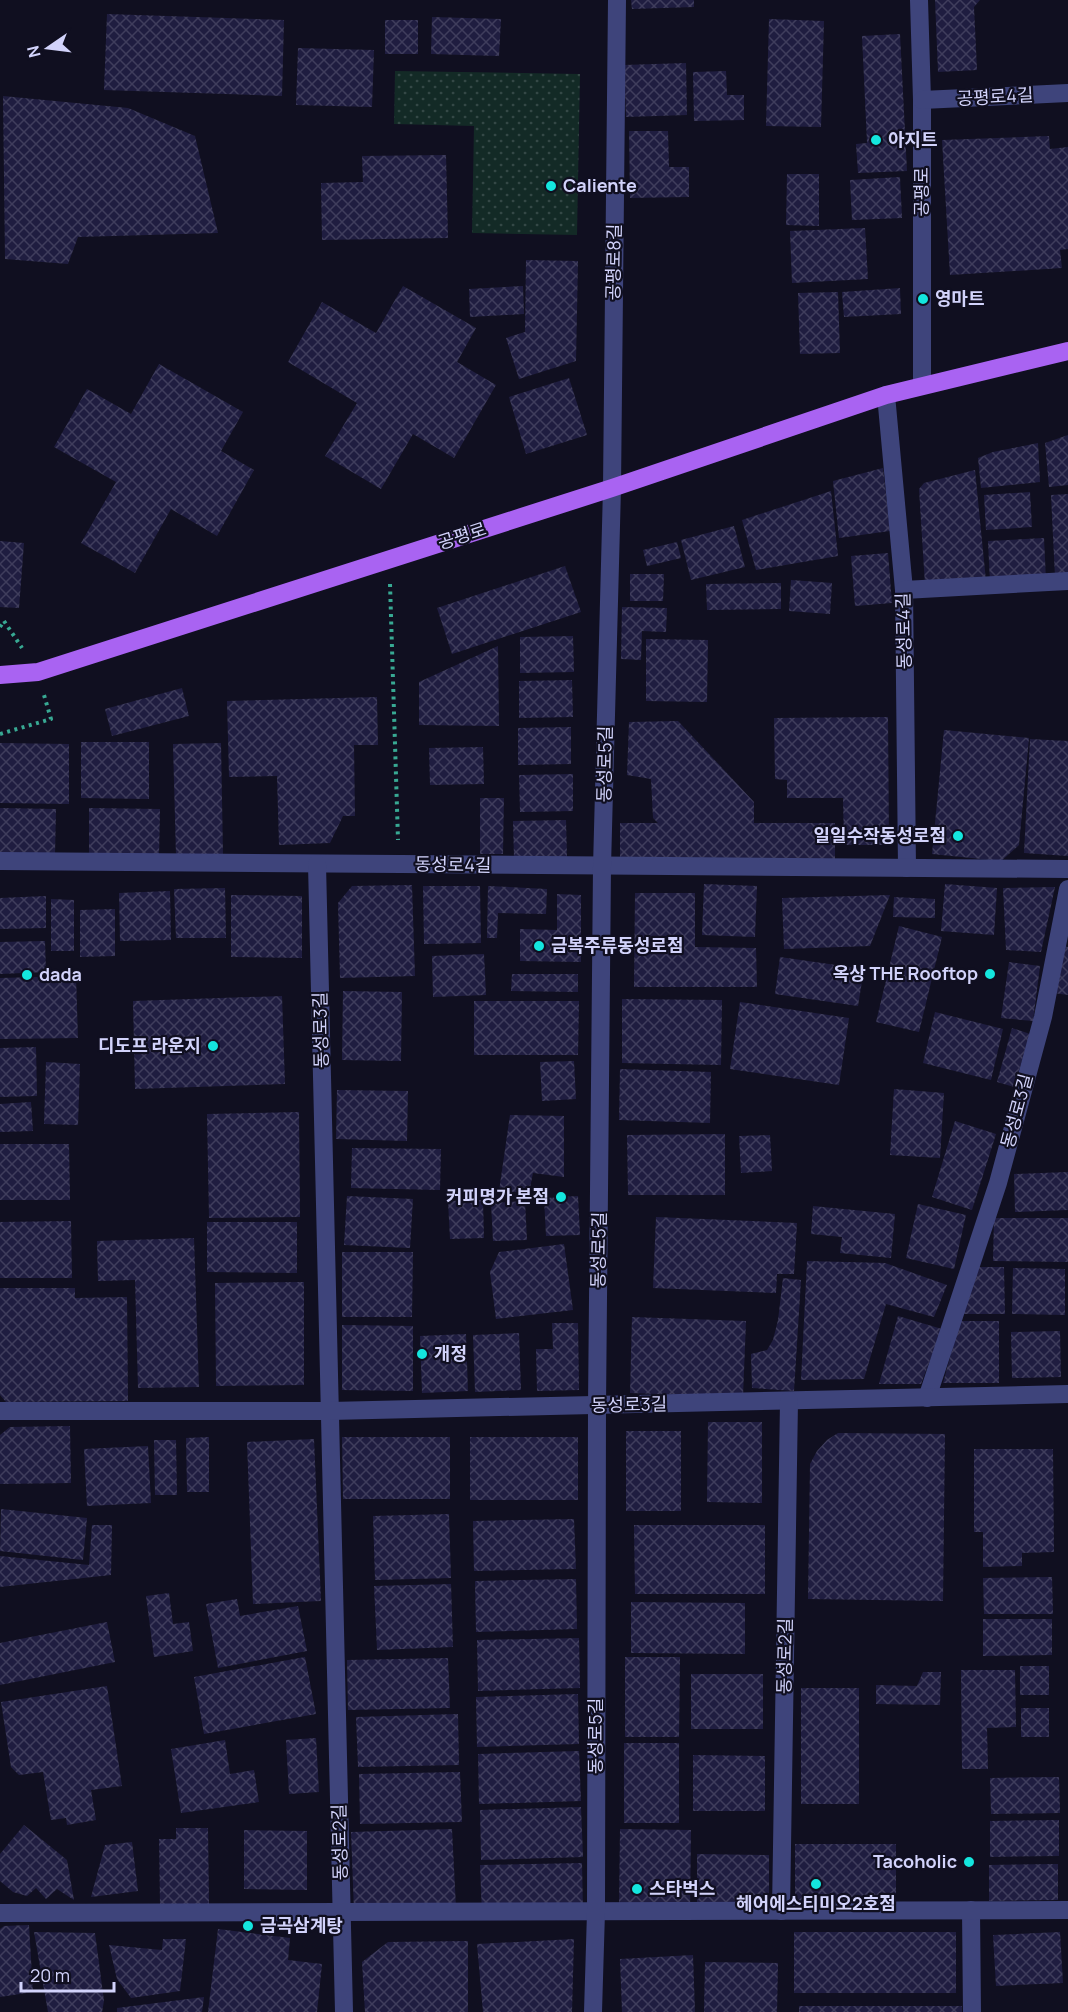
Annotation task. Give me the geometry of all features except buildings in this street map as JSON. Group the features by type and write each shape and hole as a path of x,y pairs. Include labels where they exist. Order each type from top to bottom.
{"main road":[{"name":"공평로","path":"0,675 38,672 612,488 886,395 1068,351"}],"street":[{"name":"공평로8길","path":"612,488 617,0"},
{"name":"공평로","path":"919,0 922,100 922,385"},
{"name":"공평로4길","path":"922,100 1068,93"},
{"name":"동성로4길","path":"886,395 904,590 907,868"},
{"name":"동성로5길","path":"593,2012 596,1912 597,1406 602,867 612,488"},
{"path":"904,590 1068,582"},
{"name":"동성로4길","path":"0,861 1068,869"},
{"name":"동성로3길","path":"317,864 330,1411"},
{"name":"동성로3길","path":"927,1398 998,1183 1042,1017 1068,889"},
{"name":"동성로3길","path":"0,1411 330,1411 1068,1394"},
{"name":"동성로2길","path":"781,1911 789,1401"},
{"name":"동성로2길","path":"330,1411 344,2012"},
{"path":"971,1910 972,2012"},
{"path":"0,1913 1068,1910"}],"path":[{"path":"389,559 399,865"},
{"path":"0,620 4,621 0,627"}],"green space":[{"path":"395,71 580,74 577,235 472,233 474,126 394,124"}],"place":[{"name":"아지트","path":"876,140"},
{"name":"Caliente","path":"551,186"},
{"name":"영마트","path":"923,299"},
{"name":"일일수작동성로점","path":"958,836"},
{"name":"금복주류동성로점","path":"539,946"},
{"name":"옥상 THE Rooftop","path":"990,974"},
{"name":"dada","path":"27,975"},
{"name":"디도프 라운지","path":"213,1046"},
{"name":"커피명가 본점","path":"561,1197"},
{"name":"개정","path":"422,1354"},
{"name":"Tacoholic","path":"969,1862"},
{"name":"헤어에스티미오2호점","path":"816,1884"},
{"name":"스타벅스","path":"637,1889"},
{"name":"금곡삼계탕","path":"248,1926"}]}
